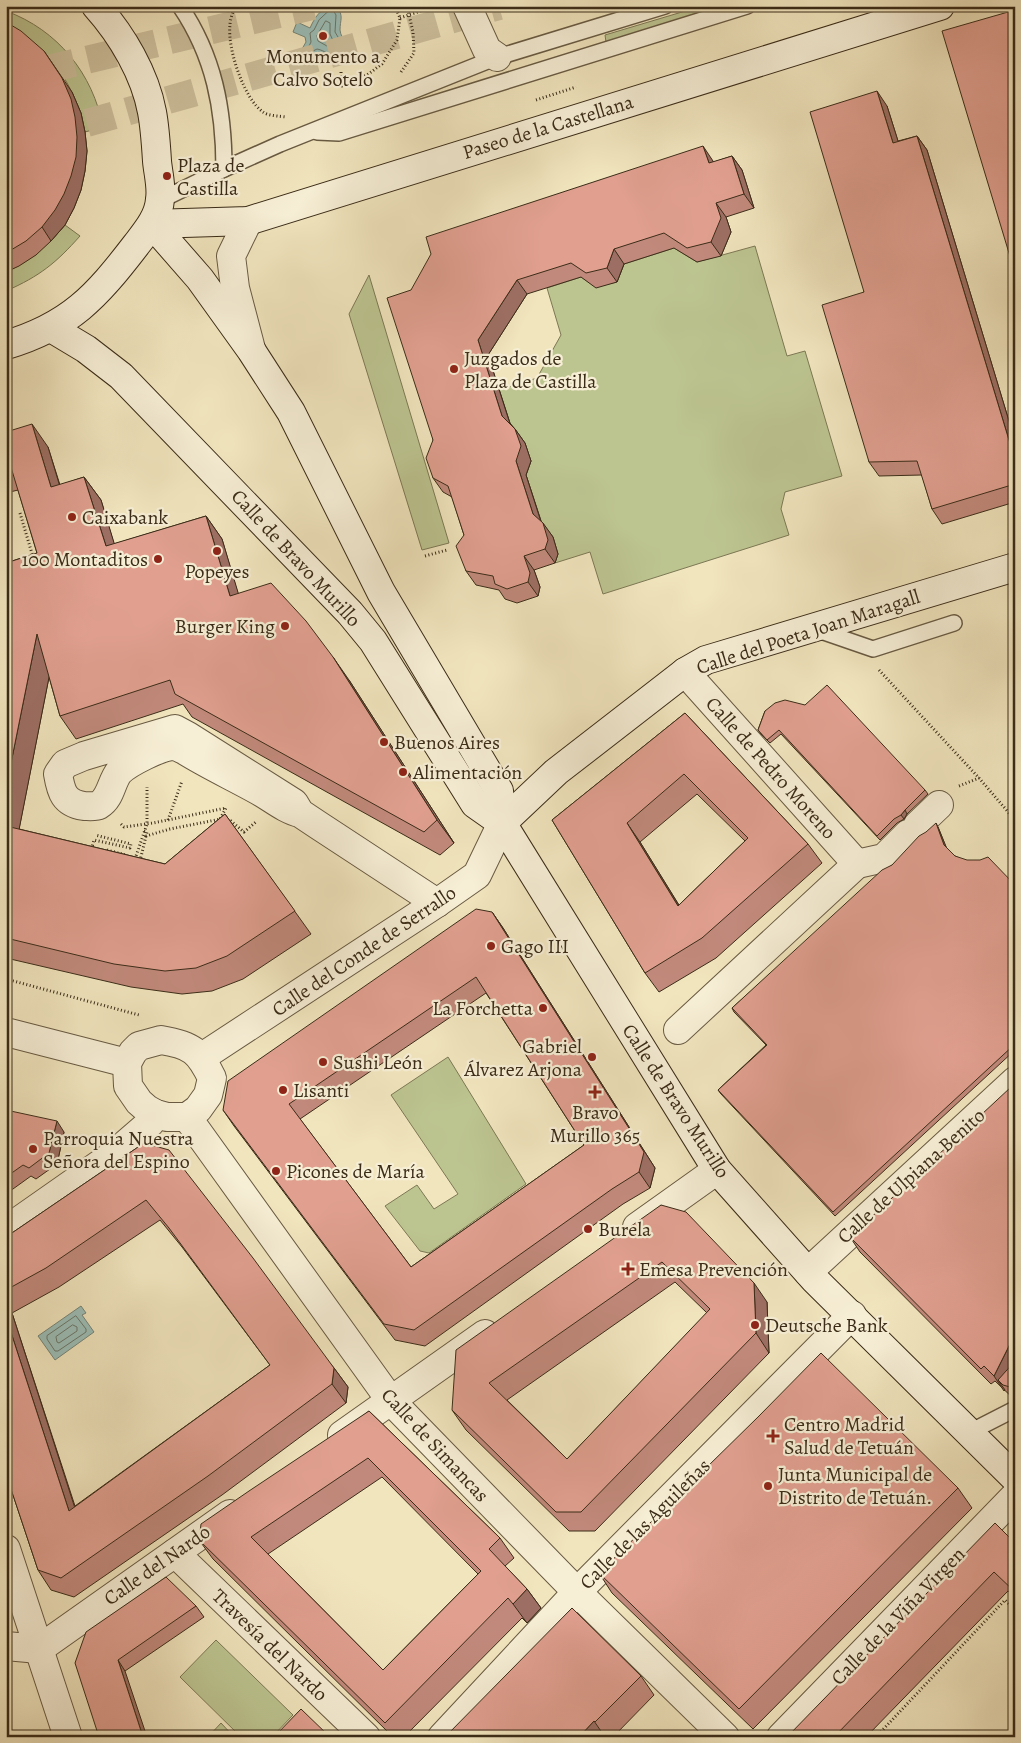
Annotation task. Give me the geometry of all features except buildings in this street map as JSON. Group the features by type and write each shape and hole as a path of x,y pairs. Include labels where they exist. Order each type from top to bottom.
{"street":[{"path":"467,6 487,50 497,57"},
{"name":"Paseo de la Castellana","path":"156,212 248,221 355,186 940,6"},
{"path":"6,345 50,328 93,298 117,270 156,212 152,111 145,86 119,36 98,7"},
{"name":"Calle de Bravo Murillo","path":"156,212 200,279 251,350 291,412 380,592 499,791 502,823"},
{"name":"Calle de Bravo Murillo","path":"248,221 231,256 235,288 251,350"},
{"name":"Calle de Bravo Murillo","path":"50,328 86,349 121,376 350,613 373,641 475,804 502,823 717,1170 808,1272 1015,1478"},
{"name":"Calle del Poeta Joan Maragall","path":"502,823 556,772 685,672 706,660 1015,567"},
{"name":"Calle de Pedro Moreno","path":"685,672 857,864"},
{"path":"300,813 294,804 188,736 175,730 84,756 64,764 58,774 60,789 68,801 79,805 99,805 109,793 120,772 142,756 174,746 244,783 291,811 300,813 438,903"},
{"path":"678,1030 857,864 884,858 939,805"},
{"name":"Calle del Conde de Serrallo","path":"202,1057 438,903 477,875 502,823"},
{"path":"6,1032 127,1063"},
{"path":"161,1040 182,1043 202,1057 212,1078 208,1095 198,1109 187,1117 167,1117 156,1114 139,1102 128,1086 127,1063 139,1046 161,1040"},
{"name":"Calle de Ulpiana Benito","path":"808,1272 1015,1081"},
{"path":"6,1230 113,1155 150,1123 156,1114"},
{"name":"Calle de Simancas","path":"187,1117 391,1401 577,1592 725,1737"},
{"path":"618,1241 717,1170"},
{"name":"Calle de las Aguileñas","path":"442,1737 577,1592 852,1315"},
{"path":"326,1447 504,1321"},
{"name":"Calle de la Viña Virgen","path":"781,1737 1015,1496"},
{"name":"Calle del Nardo","path":"39,1649 246,1502"},
{"path":"6,1549 68,1737"},
{"name":"Travesía del Nardo","path":"175,1552 366,1737"},
{"path":"6,1646 39,1649"}],"lane":[{"path":"180,6 203,48 215,80 224,134 224,169"},
{"path":"156,212 224,169 280,144 497,57 665,6"},
{"path":"313,132 339,134 747,6"},
{"path":"812,628 873,649 954,623"},
{"path":"970,1432 1015,1409"}],"path":[{"path":"235,6 230,25 231,44 236,64 250,96 264,113 291,118"},
{"path":"341,72 342,86 367,75 382,64 397,40 400,18 395,6"},
{"path":"400,73 414,53 414,32 406,6"},
{"path":"400,18 435,6"},
{"path":"20,513 33,559"},
{"path":"425,556 447,550"},
{"path":"854,642 1015,820"},
{"path":"168,820 184,776"},
{"path":"961,784 979,778"},
{"path":"133,864 147,824 147,787 150,780"},
{"path":"119,822 124,827 147,824 226,808 220,819"},
{"path":"146,836 220,819 230,821 244,832 264,815"},
{"path":"139,865 148,832 144,831"},
{"path":"92,834 131,844 130,848 94,840 92,846 126,855 125,861"},
{"path":"6,979 142,1016"},
{"path":"876,1737 1006,1600 1015,1610"},
{"path":"1008,1737 1015,1716"}],"green space":[{"path":"702,6 729,6 606,42 605,35"},
{"path":"6,11 25,19 42,30 70,56 82,72 91,89 103,127 85,132 79,110 65,79 43,54 6,32"},
{"path":"65,225 80,236 47,268 29,280 6,291 6,272 38,252"},
{"path":"755,246 787,356 805,351 842,476 785,492 781,509 789,535 603,594 590,552 555,563 526,475 531,461 512,430 499,390 537,378 561,335 547,288 581,277 596,287 617,282 624,264 674,248 697,262"},
{"path":"369,275 449,543 422,550 349,314"},
{"path":"448,1057 526,1184 429,1253 420,1251 385,1206 417,1185 434,1209 458,1194 391,1095"},
{"path":"216,1640 293,1715 272,1737 241,1737 180,1677"},
{"path":"221,1723 234,1737 208,1737"}],"water":[{"path":"330,6 337,7 340,13 340,30 342,37 348,45 349,56 345,59 333,61 317,53 309,68 298,56 306,42 305,37 293,32 297,22 310,28 318,15"},
{"path":"81,1306 86,1313 82,1315 94,1332 55,1360 38,1336"}],"tunnel":[{"path":"6,79 313,6"},
{"path":"6,146 499,6"}],"place":[{"name":"Monumento a Calvo Sotelo","path":"323,36"},
{"name":"Plaza de Castilla","path":"167,176"},
{"name":"Juzgados de Plaza de Castilla","path":"454,369"},
{"name":"Caixabank","path":"72,517"},
{"name":"Popeyes","path":"217,551"},
{"name":"100 Montaditos","path":"158,559"},
{"name":"Burger King","path":"285,626"},
{"name":"Buenos Aires","path":"384,742"},
{"name":"Alimentación","path":"403,772"},
{"name":"Gago III","path":"491,946"},
{"name":"La Forchetta","path":"543,1008"},
{"name":"Gabriel Álvarez Arjona","path":"592,1057"},
{"name":"Sushi León","path":"323,1062"},
{"name":"Lisanti","path":"283,1090"},
{"name":"Bravo Murillo 365","path":"595,1092"},
{"name":"Parroquia Nuestra Señora del Espino","path":"33,1149"},
{"name":"Picones de María","path":"276,1171"},
{"name":"Burela","path":"588,1229"},
{"name":"Emesa Prevención","path":"628,1269"},
{"name":"Deutsche Bank","path":"755,1325"},
{"name":"Centro Madrid Salud de Tetuán","path":"773,1436"},
{"name":"Junta Municipal de Distrito de Tetuán.","path":"768,1486"}]}
